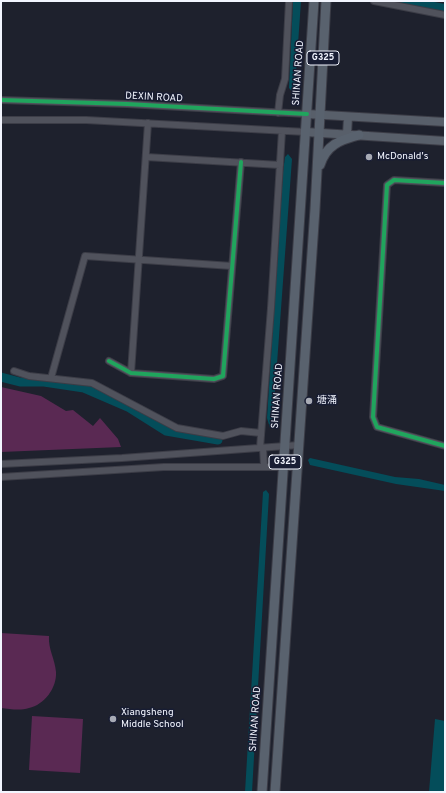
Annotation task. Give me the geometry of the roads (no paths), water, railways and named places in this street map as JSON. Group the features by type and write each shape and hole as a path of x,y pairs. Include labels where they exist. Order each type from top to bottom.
{"highway":[{"name":"SHINAN ROAD","path":"262,792 286,446 314,1"},
{"name":"G325","path":"275,792 317,176 326,1"},
{"path":"317,176 322,159 331,145 341,140 359,136"},
{"path":"287,426 300,426"},
{"path":"283,487 296,487"}],"main road":[{"name":"DEXIN ROAD","path":"307,114 445,122"},
{"path":"347,135 348,117"},
{"path":"306,132 445,141"}],"street":[{"path":"278,113 280,96 285,79 289,1"},
{"path":"374,1 445,15"},
{"name":"DEXIN ROAD","path":"1,100 127,104 307,114"},
{"path":"1,120 148,123 306,132"},
{"path":"131,373 148,123"},
{"path":"264,466 261,433 271,308 282,131"},
{"path":"146,157 280,165"},
{"path":"108,361 131,373 214,379 223,376 241,162"},
{"path":"445,183 394,180 387,185 373,417 377,428 445,446"},
{"path":"51,378 84,256 232,266"},
{"path":"14,371 29,376 92,383 177,428 223,436 241,431 261,433"},
{"path":"1,464 122,458 299,445"},
{"path":"1,476 164,467 298,467"}],"water":[{"path":"293,1 301,1 295,88 292,91 289,88"},
{"path":"389,1 429,1 445,4 445,12"},
{"path":"288,154 292,159 273,418 270,428 267,418 283,172 285,157"},
{"path":"310,458 395,477 419,479 445,485 445,491 396,484 310,465 308,460"},
{"path":"266,490 269,494 252,792 245,792 263,492"},
{"path":"435,719 445,721 445,792 429,792"}],"waterway":[{"path":"1,377 20,382 44,382 84,388 128,407 166,431 218,440"}],"place":[{"name":"McDonald's","path":"369,157"},
{"name":"塘涌","path":"309,401"},
{"name":"Xiangsheng Middle School","path":"113,719"}]}
